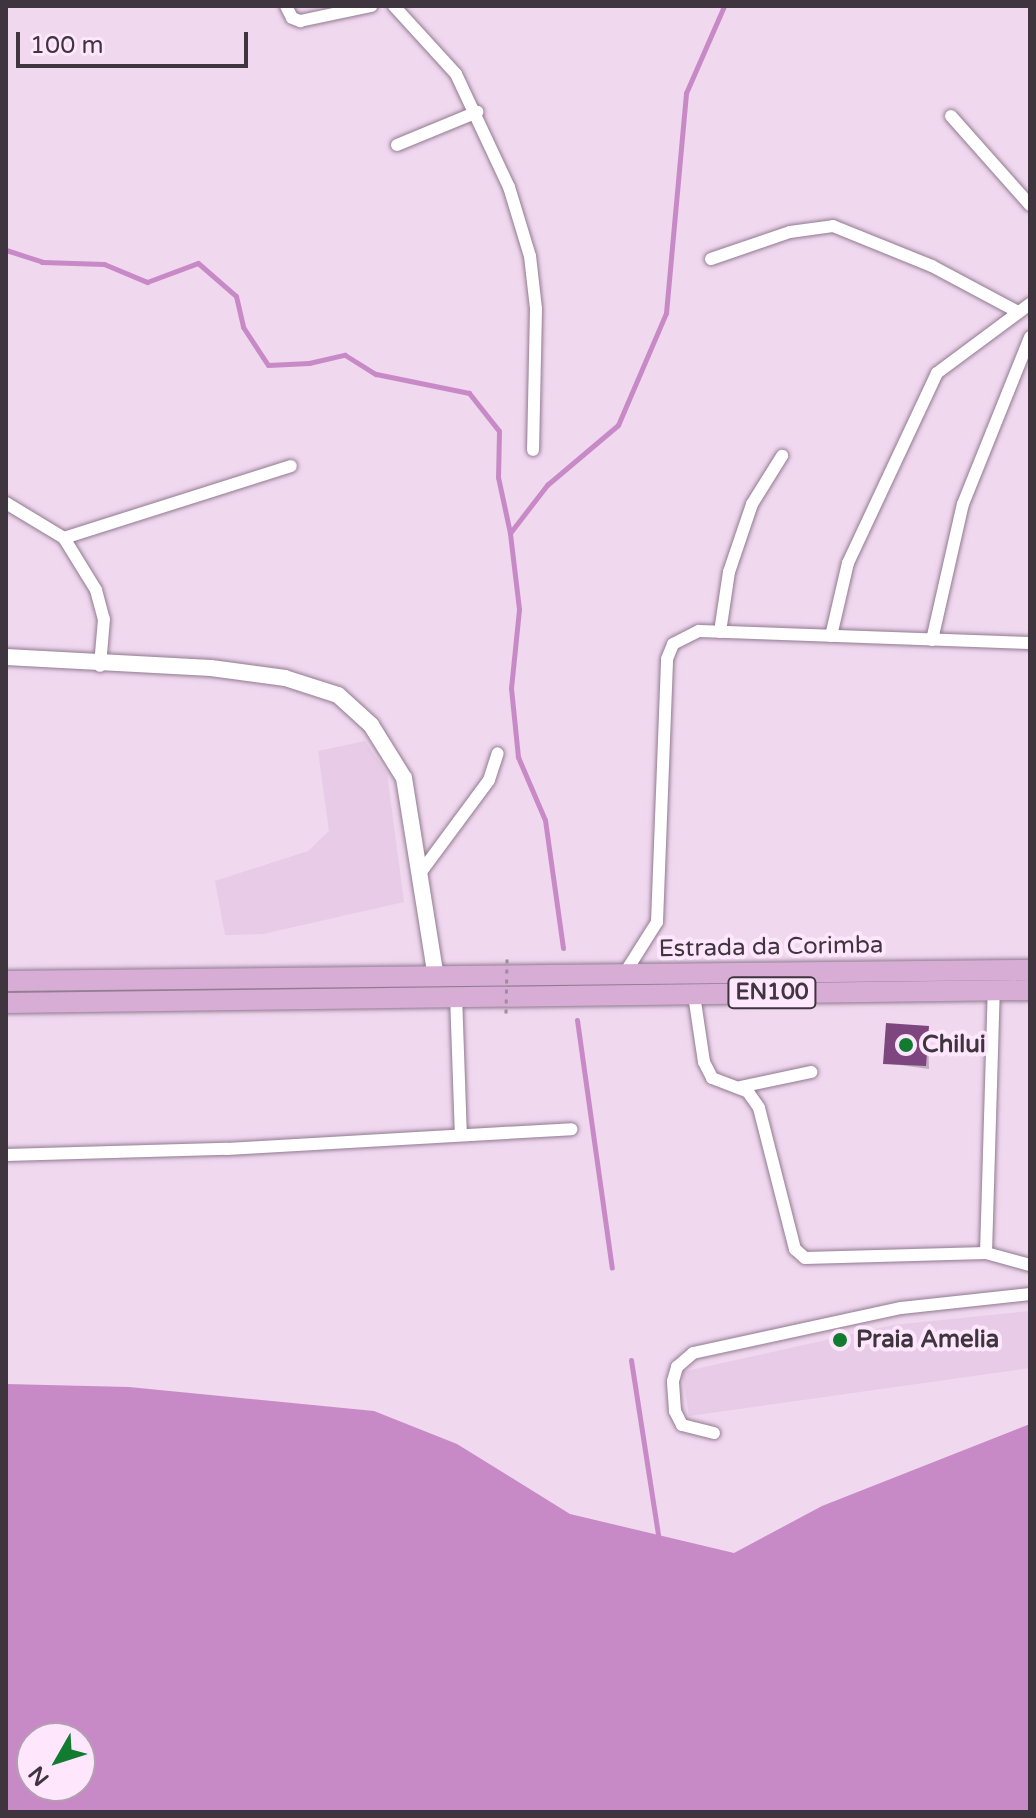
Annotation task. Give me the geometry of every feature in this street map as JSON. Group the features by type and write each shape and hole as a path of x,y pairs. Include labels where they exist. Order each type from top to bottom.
{"main road":[{"name":"Estrada da Corimba","path":"510,968 623,976 1030,970"},
{"name":"EN100","path":"6,981 436,977 510,968"},
{"name":"Estrada da Corimba","path":"6,1003 456,995 507,1003 694,995 1030,990"}],"street":[{"path":"286,6 292,18 300,21 371,6"},
{"path":"394,6 433,43 477,112 530,256 538,372 533,450"},
{"path":"397,145 477,112"},
{"path":"951,116 1030,205"},
{"path":"711,259 790,232 833,226 932,266 1018,312"},
{"path":"831,636 848,563 937,373 1030,304"},
{"path":"932,640 963,504 1030,337"},
{"path":"720,632 729,572 752,504 782,456"},
{"path":"64,538 291,466"},
{"path":"6,503 64,538 103,604 100,666"},
{"path":"623,976 657,922 667,659 673,644 685,634 720,632 1030,643"},
{"path":"6,657 100,666 211,668 285,678 338,695 371,725 404,778 436,977"},
{"path":"421,872 489,780 498,753"},
{"path":"986,1253 994,990"},
{"path":"456,995 461,1135"},
{"path":"694,995 704,1062 720,1084 740,1087 811,1072"},
{"path":"740,1087 748,1092 766,1125 795,1249 805,1258 986,1253 1030,1265"},
{"path":"6,1155 571,1129"},
{"path":"714,1433 682,1425 675,1411 673,1381 677,1367 693,1353 901,1308 1030,1294"}],"path":[{"path":"507,1003 510,968"}],"shaded area":[{"path":"365,741 387,773 404,902 263,934 225,935 215,881 308,851 329,831 318,751"},
{"path":"1030,1311 1030,1368 689,1416 682,1372 893,1325"},
{"path":"6,1384 129,1387 374,1411 457,1444 570,1514 734,1553 822,1506 1030,1424 1030,1812 6,1812"}],"building":[{"name":"Chilui","path":"886,1023 929,1026 926,1066 883,1064"}],"waterway":[{"path":"563,948 545,820 518,757 511,688 519,609 510,533 547,485 618,425 666,313 686,93 724,6"},
{"path":"6,250 42,262 104,264 147,282 198,263 236,296 243,327 268,365 309,363 345,355 376,374 469,393 499,431 498,477 510,533"},
{"path":"577,1020 612,1268"},
{"path":"631,1360 658,1535"}],"place":[{"name":"Chilui","path":"906,1045"},
{"name":"Praia Amelia","path":"840,1340"}]}
